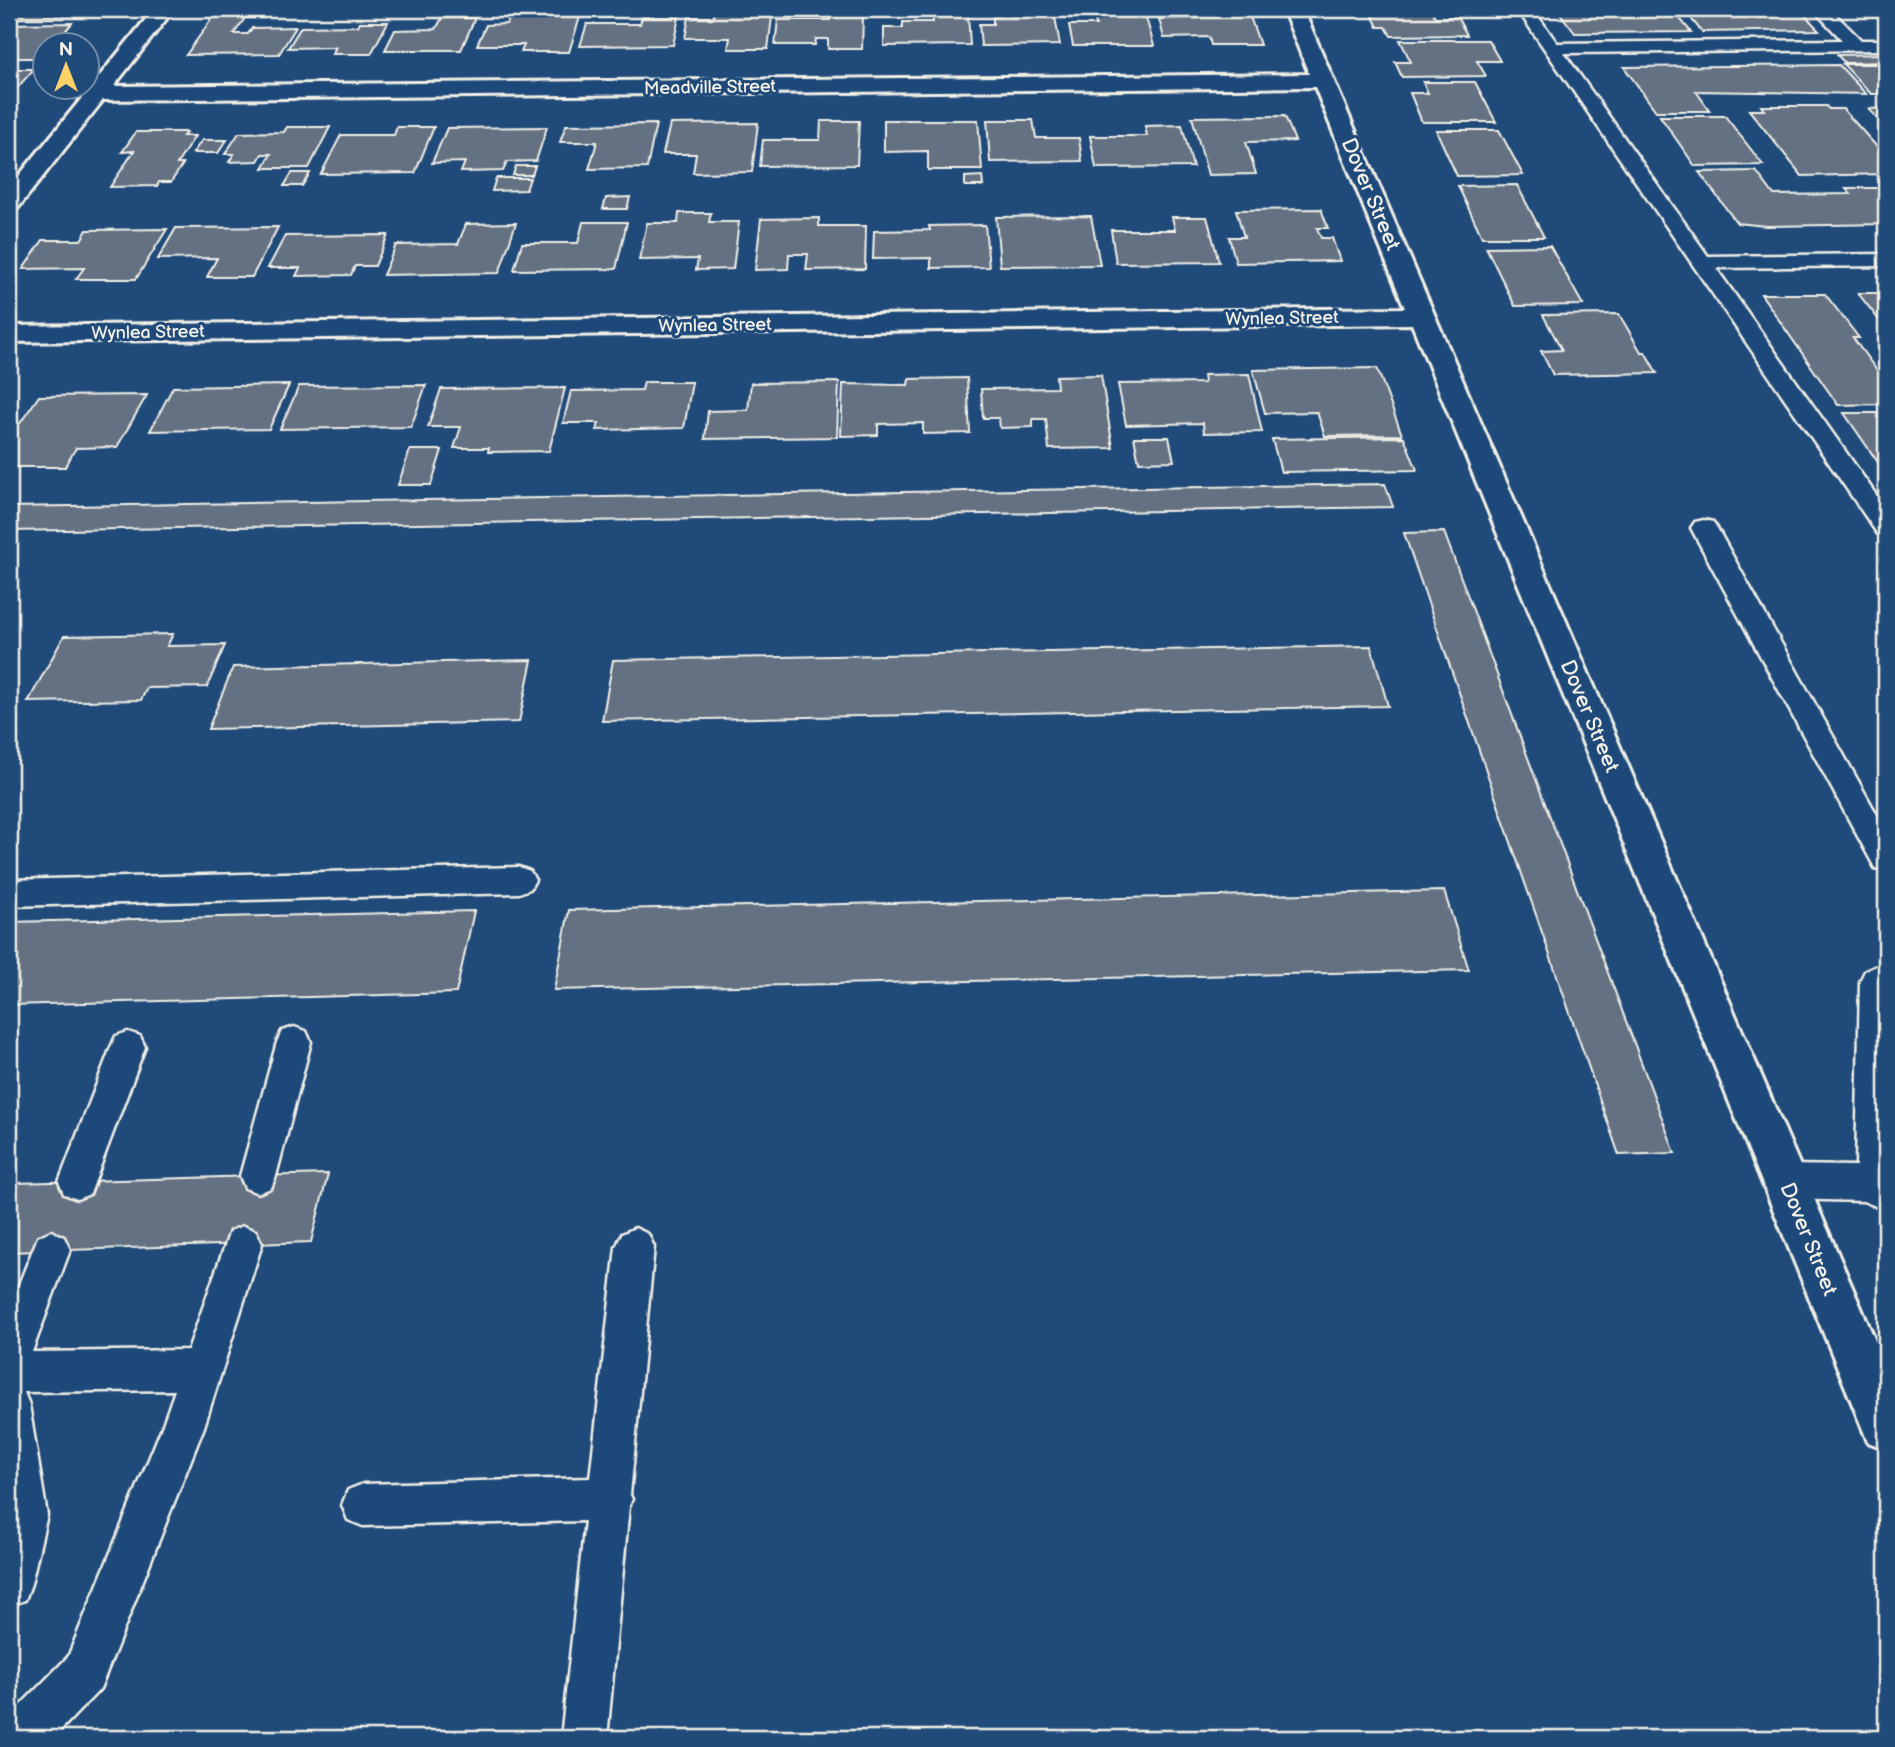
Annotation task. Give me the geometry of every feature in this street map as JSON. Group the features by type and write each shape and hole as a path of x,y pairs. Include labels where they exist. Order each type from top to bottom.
{"street":[{"path":"102,86 164,9"},
{"name":"Dover Street","path":"1293,9 1886,1424"},
{"name":"Meadville Street","path":"102,93 1323,80"},
{"path":"9,203 89,102"},
{"name":"Wynlea Street","path":"9,334 1422,316"}],"lane":[{"path":"1525,9 1886,527"},
{"path":"1821,9 1856,46"},
{"path":"1552,48 1886,45"},
{"path":"1701,262 1886,260"},
{"path":"1704,528 1886,859"},
{"path":"9,893 519,880"},
{"path":"1786,1182 1876,1189 1877,981 1886,976"},
{"path":"258,1176 293,1042"},
{"path":"77,1182 128,1047"},
{"path":"9,1723 19,1738 84,1673 183,1427 243,1244"},
{"path":"584,1738 611,1499 635,1247"},
{"path":"9,1359 51,1250"},
{"path":"9,1372 201,1370"},
{"path":"9,1405 26,1515 9,1584"},
{"path":"363,1505 611,1499"}],"building":[{"path":"22,9 89,9 83,16 15,16"},
{"path":"219,9 270,9 264,18 245,18 234,34 248,34 252,28 296,27 279,54 186,55"},
{"path":"773,9 768,49 728,49 730,38 685,38 689,17 713,17 715,10"},
{"path":"1369,9 1431,9 1435,17 1457,17 1467,35 1391,36 1386,27 1378,27"},
{"path":"1799,9 1819,30 1702,32 1685,11"},
{"path":"1869,9 1886,9 1886,20 1880,20"},
{"path":"1673,10 1691,32 1575,33 1559,12"},
{"path":"1017,11 1054,11 1060,45 981,46 979,24 993,24 993,16 1018,16"},
{"path":"1248,11 1260,45 1211,45 1209,37 1164,38 1159,19 1201,18 1199,12"},
{"path":"933,14 968,14 970,45 884,46 884,28 903,28 903,22 933,22"},
{"path":"1145,14 1154,46 1073,46 1069,25 1096,25 1094,15"},
{"path":"831,16 863,16 862,49 828,49 828,39 816,39 815,45 775,45 778,20 830,20"},
{"path":"580,17 569,52 521,52 524,45 477,45 486,25 507,24 509,18"},
{"path":"642,17 679,17 673,45 580,46 587,24 640,24"},
{"path":"442,18 475,18 461,50 385,50 395,30 436,29"},
{"path":"360,22 388,22 371,54 332,54 336,47 288,48 301,27 358,26"},
{"path":"72,23 65,32 32,32 32,58 9,58 9,24"},
{"path":"1400,40 1488,40 1500,61 1477,61 1486,76 1402,77 1395,62 1411,62"},
{"path":"1886,54 1886,62 1845,63 1837,55"},
{"path":"1843,64 1886,64 1886,94 1871,94"},
{"path":"1839,65 1866,94 1696,91 1710,111 1656,111 1624,67"},
{"path":"9,69 32,69 32,71 9,97"},
{"path":"1423,82 1475,82 1496,122 1422,122 1410,93 1428,93"},
{"path":"1761,106 1826,106 1829,109 1843,109 1886,157 1886,174 1802,176 1749,110 1764,110"},
{"path":"1886,108 1886,128 1869,109"},
{"path":"1285,116 1295,141 1246,142 1256,174 1208,175 1192,117"},
{"path":"1660,116 1725,116 1763,165 1695,166"},
{"path":"884,120 978,120 982,170 928,170 928,151 884,152"},
{"path":"987,120 1033,120 1036,138 1079,138 1082,161 990,162"},
{"path":"821,121 859,121 857,165 760,166 763,140 820,140"},
{"path":"758,123 752,172 693,173 696,154 663,154 670,124"},
{"path":"656,124 647,168 589,169 597,142 560,142 566,125"},
{"path":"1182,125 1193,167 1096,168 1090,136 1147,136 1145,126"},
{"path":"287,127 330,127 309,168 263,168 271,154 262,154 258,161 229,162 234,154 225,154 239,133 284,132"},
{"path":"397,127 434,127 415,173 321,174 341,135 394,135"},
{"path":"547,127 536,161 507,162 503,171 461,172 465,162 432,163 447,128"},
{"path":"1436,130 1499,130 1523,175 1457,176"},
{"path":"136,132 186,132 183,136 195,136 177,164 183,164 171,182 159,182 157,186 110,187 134,151 122,152"},
{"path":"202,140 227,140 218,153 193,153"},
{"path":"516,166 535,166 532,175 513,175"},
{"path":"1756,171 1774,195 1851,194 1846,188 1886,188 1886,224 1766,226 1737,223 1699,172"},
{"path":"292,173 310,173 302,186 284,186"},
{"path":"982,176 983,186 965,186 965,177"},
{"path":"496,178 530,178 526,190 492,191"},
{"path":"1517,185 1544,237 1482,237 1458,186"},
{"path":"630,197 627,209 603,209 606,198"},
{"path":"1321,209 1328,228 1317,228 1321,238 1332,238 1340,261 1236,263 1229,237 1244,237 1236,210"},
{"path":"679,213 711,213 709,222 739,222 733,269 696,270 698,259 639,260 647,223 678,223"},
{"path":"1091,216 1100,265 1000,266 996,217"},
{"path":"1172,217 1207,217 1219,262 1116,263 1111,230 1175,230"},
{"path":"819,218 819,226 866,226 865,269 806,270 808,254 789,254 788,269 755,270 761,219"},
{"path":"583,222 627,222 616,269 514,270 522,243 578,243"},
{"path":"516,223 499,273 383,275 396,245 458,244 466,224"},
{"path":"985,225 989,267 931,268 931,258 873,259 874,231"},
{"path":"278,227 252,277 207,277 217,258 158,259 176,228"},
{"path":"167,229 136,279 76,279 84,268 23,269 43,240 81,240 87,230"},
{"path":"388,235 375,266 355,266 351,275 296,276 300,268 268,268 285,236"},
{"path":"1550,246 1583,305 1515,306 1486,247"},
{"path":"1858,293 1886,293 1886,329"},
{"path":"1761,294 1825,294 1859,338 1853,338 1886,383 1886,404 1838,405"},
{"path":"1619,314 1657,373 1553,375 1541,351 1562,350 1543,315"},
{"path":"1377,368 1402,435 1325,436 1317,412 1265,413 1253,370"},
{"path":"1249,374 1262,432 1204,433 1203,423 1126,425 1118,384 1204,383 1203,375"},
{"path":"1101,375 1113,448 1049,449 1046,419 1033,419 1033,427 1000,428 999,418 983,418 981,389 1057,388 1056,376"},
{"path":"967,378 970,433 923,434 923,423 878,424 878,435 841,436 843,384 908,385 909,379"},
{"path":"644,382 692,382 684,428 597,430 599,423 563,423 571,391 642,390"},
{"path":"839,382 837,437 705,439 708,411 748,410 751,383"},
{"path":"289,385 269,429 150,431 173,387"},
{"path":"426,385 411,427 280,429 299,386"},
{"path":"565,388 549,451 488,452 489,448 454,448 461,427 428,427 441,389"},
{"path":"147,395 117,447 76,448 65,467 9,467 9,439 39,396"},
{"path":"1844,413 1886,413 1886,474"},
{"path":"1134,437 1169,437 1174,461 1139,462"},
{"path":"1404,437 1417,470 1281,472 1272,439"},
{"path":"410,450 442,450 431,485 398,485"},
{"path":"1385,484 1393,507 9,531 9,507"},
{"path":"1444,532 1675,1153 1619,1155 1404,533"},
{"path":"173,634 167,646 225,645 207,687 147,688 141,700 28,702 64,636"},
{"path":"1371,646 1388,706 602,721 613,660"},
{"path":"532,660 519,722 208,729 233,667"},
{"path":"1444,891 1469,970 554,990 569,910"},
{"path":"474,911 456,993 9,1005 9,922"},
{"path":"328,1174 311,1242 9,1252 9,1205 17,1183"}]}
